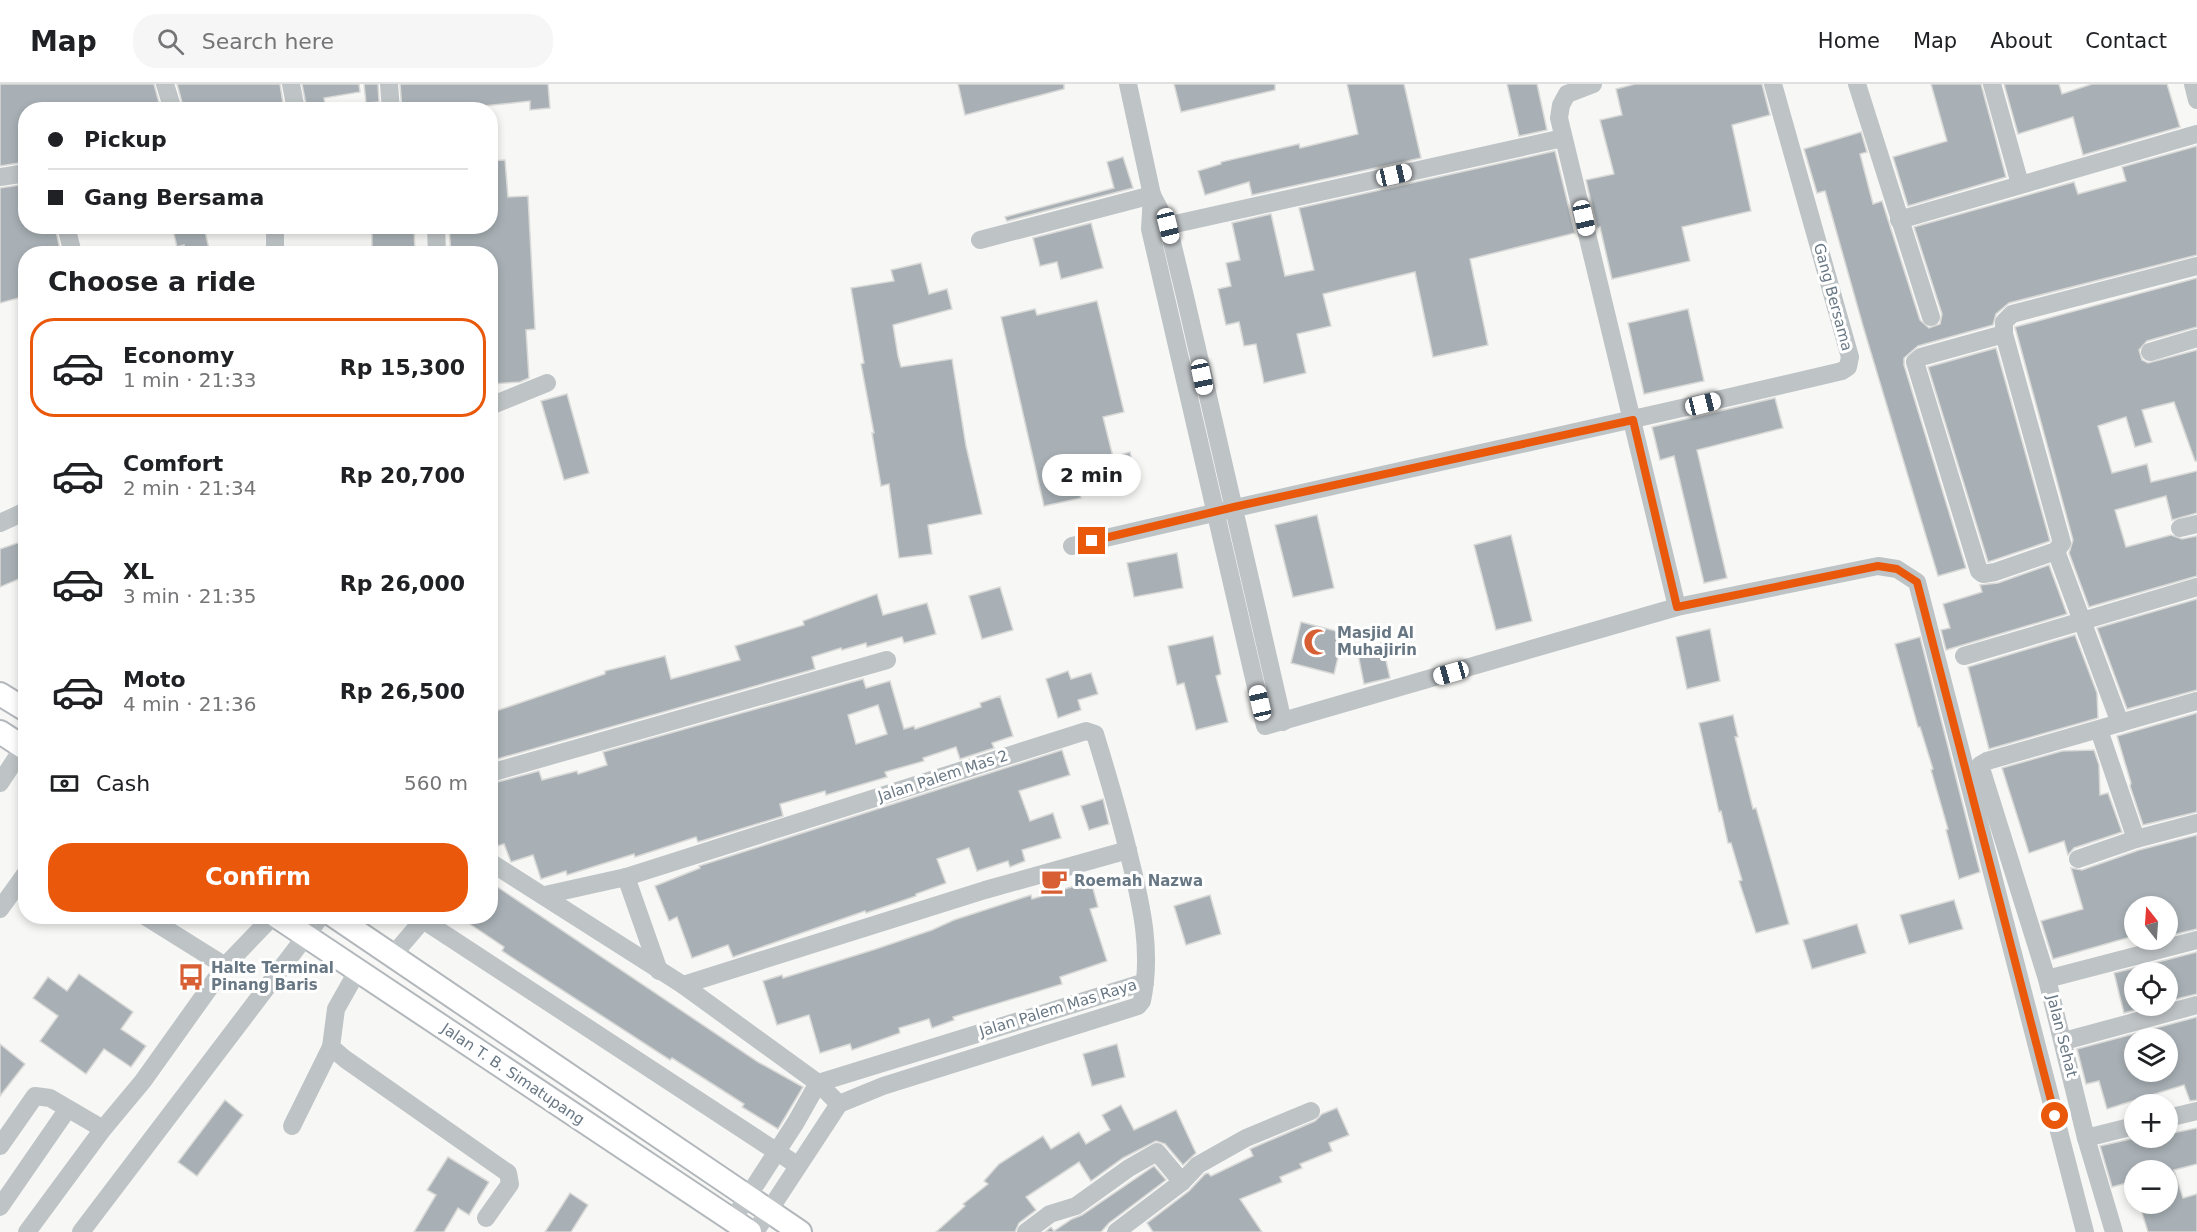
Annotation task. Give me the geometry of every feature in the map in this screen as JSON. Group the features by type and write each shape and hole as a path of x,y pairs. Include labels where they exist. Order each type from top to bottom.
{"main road":[{"path":"0,694 18,705"},
{"path":"0,732 18,744"},
{"name":"Jalan T. B. Simatupang","path":"287,924 741,1227"},
{"name":"Jalan T. B. Simatupang","path":"346,924 800,1232"}],"street":[{"path":"165,84 171,102"},
{"path":"291,84 294,102"},
{"path":"389,84 390,102"},
{"path":"1128,84 1159,228 1165,296 1234,507 1252,632"},
{"path":"1593,84 1567,94 1561,105 1559,118 1677,607"},
{"name":"Gang Bersama","path":"1072,546 1234,507 1633,420 1842,371 1848,367 1850,357 1773,84"},
{"path":"1857,84 1931,317"},
{"path":"1992,84 2020,184"},
{"path":"2193,84 2197,99"},
{"path":"1899,220 2197,134"},
{"path":"1159,228 1563,138"},
{"path":"0,177 18,174"},
{"path":"980,240 1152,195"},
{"path":"1159,228 1184,292 1215,512 1283,722 1677,607 1878,566 1897,569 1917,582 2085,1232"},
{"path":"2004,334 1921,357 1916,360 1915,367 1979,571 1983,574 2056,551 2062,543 2004,334 2004,322 2012,314 2197,266"},
{"path":"1165,296 1184,292"},
{"path":"2150,352 2197,338"},
{"path":"498,403 547,383"},
{"path":"0,523 18,515"},
{"path":"2056,551 2084,620 2120,723"},
{"path":"1964,656 2197,587"},
{"path":"498,771 887,660"},
{"path":"2136,839 2099,730 2197,701"},
{"name":"Jalan Sehat","path":"2099,730 1987,761 1980,765 2047,979 2086,1138 2114,1232"},
{"name":"Jalan Palem Mas 2","path":"545,895 627,877 1086,731 1095,734 1125,830 1145,920 1147,949 1145,982"},
{"path":"0,783 18,758"},
{"path":"2078,859 2136,839 2197,823"},
{"path":"683,985 985,890 1128,850"},
{"path":"498,867 683,985 818,1083 839,1104 797,1165 756,1232"},
{"path":"627,877 659,970"},
{"path":"0,909 18,884"},
{"path":"158,924 225,966"},
{"path":"27,1232 103,1129 143,1081 225,966 266,924"},
{"path":"81,1232 315,924"},
{"path":"393,955 420,924"},
{"path":"429,924 797,1165"},
{"path":"2047,979 2197,940"},
{"path":"292,1126 332,1047 336,1009 358,970"},
{"name":"Jalan Palem Mas Raya","path":"818,1083 1145,982 1142,1001 1138,1006 883,1086 839,1104"},
{"path":"2064,1041 2197,1005"},
{"path":"332,1047 345,1059 508,1173 510,1184 486,1218"},
{"path":"741,1227 748,1197 818,1083"},
{"path":"0,1146 35,1096 50,1098 103,1129"},
{"path":"0,1207 67,1110"},
{"path":"1116,1232 1182,1182 1198,1165 1246,1138 1311,1111"},
{"path":"2178,1116 2197,1111"},
{"path":"2086,1138 2124,1128"},
{"path":"1026,1232 1050,1214 1076,1206 1129,1168 1157,1152 1182,1182"}],"building":[{"path":"0,84 154,84 159,102 18,102 18,163 0,166"},
{"path":"177,84 280,84 283,102 182,102"},
{"path":"302,84 359,84 360,92 324,98 325,102 305,102"},
{"path":"364,84 378,84 379,102 366,102"},
{"path":"400,84 548,84 550,108 530,110 530,101 498,104 498,102 401,102"},
{"path":"958,84 1064,84 1064,89 965,115"},
{"path":"1174,84 1275,84 1275,90 1181,112"},
{"path":"1347,84 1404,84 1421,158 1252,195 1249,182 1205,195 1198,171 1221,164 1221,162 1299,144 1300,148 1358,134"},
{"path":"1507,84 1537,84 1547,130 1519,136"},
{"path":"1635,84 1762,84 1770,115 1732,125 1751,211 1682,227 1690,261 1612,279 1586,180 1614,174 1600,120 1622,115 1616,89"},
{"path":"1931,84 1981,84 2006,177 1908,206 1893,157 1947,141"},
{"path":"2004,84 2059,84 2062,94 2092,84 2167,84 2180,127 2083,155 2073,117 2018,134"},
{"path":"1861,132 1867,152 1860,154 1873,204 1882,201 1920,320 1929,328 1940,324 1942,314 1914,227 2074,182 2078,194 2126,181 2122,167 2197,146 2197,255 2009,303 1996,314 1993,325 1918,346 1904,358 1904,365 1966,568 1938,576 1825,191 1817,193 1804,149"},
{"path":"1555,151 1575,233 1470,259 1488,345 1433,357 1415,272 1323,294 1331,326 1297,334 1306,373 1264,383 1256,344 1244,346 1239,322 1226,325 1218,289 1231,286 1226,263 1240,260 1232,223 1271,214 1285,276 1314,270 1299,208"},
{"path":"1123,157 1133,188 1007,221 1005,217 1114,188 1107,162"},
{"path":"498,160 505,160 508,197 528,196 535,329 526,330 529,378 520,382 498,383 498,246 450,246 450,234 498,234"},
{"path":"18,185 18,234 57,234 59,246 18,246 18,298 0,303 0,188"},
{"path":"1091,223 1103,268 1061,279 1057,262 1040,266 1033,238"},
{"path":"174,234 206,234 208,246 184,245 177,246"},
{"path":"372,234 414,234 415,246 372,246"},
{"path":"921,263 929,294 947,289 952,309 893,325 898,356 901,367 952,359 966,446 982,514 928,525 932,554 899,558 889,484 881,486 851,288 894,281 891,270"},
{"path":"2197,278 2197,327 2147,341 2139,350 2142,360 2148,363 2197,350 2197,461 2195,461 2174,402 2142,410 2152,442 2135,447 2126,417 2098,426 2112,473 2147,464 2151,482 2197,471 2197,513 2172,520 2166,496 2115,510 2126,547 2171,535 2182,539 2197,536 2197,576 2089,607 2069,553 2073,540 2015,327"},
{"path":"1097,301 1124,412 1103,417 1113,457 1130,452 1136,479 1079,493 1081,498 1044,506 1001,317 1035,309 1037,315"},
{"path":"1688,309 1704,381 1644,394 1628,323"},
{"path":"1996,348 2050,541 1988,562 1928,367"},
{"path":"567,394 589,473 564,480 541,401"},
{"path":"1775,398 1783,428 1697,450 1727,578 1704,583 1674,456 1660,460 1652,427"},
{"path":"1317,515 1334,588 1293,597 1275,525"},
{"path":"1511,535 1532,621 1496,630 1474,545"},
{"path":"18,543 18,579 0,587 0,549"},
{"path":"1177,553 1183,588 1134,597 1127,563"},
{"path":"2049,565 2067,614 1946,650 1941,630 1950,628 1943,604 1982,592 1980,585 1998,583"},
{"path":"1000,587 1013,630 982,639 969,596"},
{"path":"877,594 883,615 927,603 936,634 904,643 902,637 867,647 866,643 842,650 841,648 812,657 815,669 498,759 498,710 605,674 605,671 665,656 671,679 740,660 735,646 804,625 803,621"},
{"path":"2197,599 2197,690 2127,709 2097,628"},
{"path":"1301,622 1344,633 1334,674 1291,663"},
{"path":"1710,629 1720,681 1687,689 1676,637"},
{"path":"2075,635 2097,693 2098,718 1989,749 1968,667"},
{"path":"1213,636 1221,674 1216,676 1228,722 1196,730 1184,683 1177,685 1168,646"},
{"path":"1920,637 1980,872 1959,879 1931,770 1933,769 1920,727 1918,727 1895,644"},
{"path":"1382,643 1390,678 1364,684 1357,649"},
{"path":"1068,671 1071,679 1091,673 1098,694 1078,700 1081,710 1058,718 1046,679"},
{"path":"863,679 866,688 890,681 904,729 914,726 915,729 981,707 980,703 1000,696 1013,736 992,743 994,748 960,759 956,747 923,758 924,761 885,772 887,777 826,795 825,791 780,804 783,816 698,842 696,837 635,857 634,854 567,875 566,871 541,879 533,855 511,862 504,844 498,846 498,782 539,771 542,780 577,771 578,774 607,765 603,752","holes":["878,705 887,734 856,744 848,715"]},
{"path":"2197,713 2197,812 2143,825 2117,736"},
{"path":"1733,715 1738,737 1735,737 1753,809 1756,808 1789,924 1756,933 1739,881 1742,880 1731,843 1728,843 1721,811 1719,812 1699,723"},
{"path":"1062,750 1070,775 1019,791 1030,821 1053,813 1061,838 1022,850 1025,861 1010,867 1008,861 977,871 969,848 937,859 946,883 916,894 916,896 866,913 865,911 733,957 728,945 692,958 677,917 669,921 655,886 700,868 699,866"},
{"path":"2094,750 2099,765 2100,795 2108,793 2122,832 2074,848 2068,855 2064,841 2029,853 2002,768 2062,751"},
{"path":"1103,799 1109,824 1089,830 1081,806"},
{"path":"2197,835 2197,929 2178,934 2178,896 2124,896 2124,939 2053,959 2041,921 2083,909 2071,868 2082,870 2139,850"},
{"path":"1091,881 1098,907 1090,909 1107,961 1060,977 1062,984 953,1017 954,1020 932,1028 929,1019 899,1028 900,1033 852,1050 850,1044 820,1053 809,1015 777,1025 763,981 782,975 783,978 876,949 1031,895 1032,899"},
{"path":"498,887 758,1062 803,1087 778,1129 742,1107 744,1104 672,1058 670,1060 502,951 504,947 470,924 498,924"},
{"path":"1210,895 1221,934 1186,945 1174,906"},
{"path":"1954,900 1963,929 1909,944 1900,915"},
{"path":"1857,924 1866,953 1812,969 1803,940"},
{"path":"2197,952 2197,994 2178,999 2178,962 2158,962"},
{"path":"2124,970 2124,1013 2114,973"},
{"path":"79,974 133,1012 121,1029 146,1046 131,1067 104,1049 86,1074 40,1041 58,1016 33,998 48,977 67,991"},
{"path":"2197,1017 2197,1100 2190,1101 2184,1085 2155,1094 2124,1094 2124,1104 2107,1109 2099,1081 2086,1084 2077,1049 2124,1036 2124,1082 2178,1082 2178,1028 2156,1028"},
{"path":"0,1044 25,1064 0,1096"},
{"path":"1117,1044 1125,1077 1092,1086 1083,1054"},
{"path":"225,1100 243,1115 197,1176 178,1162"},
{"path":"1121,1105 1134,1130 1176,1110 1196,1153 1183,1165 1165,1144 1156,1141 1123,1158 1091,1181 1079,1162 1026,1197 1036,1210 1019,1223 1015,1232 936,1232 965,1206 963,1204 988,1184 984,1181 999,1164 1043,1136 1051,1149 1079,1132 1086,1144 1110,1130 1102,1115"},
{"path":"1337,1108 1349,1135 1329,1143 1332,1151 1300,1164 1302,1168 1280,1177 1282,1182 1240,1199 1262,1232 1153,1232 1147,1223 1189,1191 1205,1174 1208,1173 1211,1176 1253,1156 1250,1149 1315,1121 1322,1114"},
{"path":"2197,1128 2197,1164 2178,1169 2178,1160 2124,1160 2124,1184 2112,1187 2100,1146 2124,1140 2124,1148 2178,1148 2178,1132"},
{"path":"448,1157 489,1182 469,1215 458,1208 444,1232 414,1232 436,1195 427,1190"},
{"path":"1154,1166 1166,1180 1109,1223 1101,1232 1045,1232 1051,1227 1054,1231 1082,1215"},
{"path":"2178,1182 2183,1198 2197,1194 2197,1232 2148,1232 2142,1214 2178,1214"},
{"path":"570,1193 588,1205 571,1232 545,1232"}],"place":[{"name":"Masjid Al Muhajirin","path":"1317,642"},
{"name":"Roemah Nazwa","path":"1054,881"},
{"name":"Halte Terminal Pinang Baris","path":"191,977"}],"route":[{"path":"1092,541 1234,507 1633,420 1677,607 1878,566 1897,569 1917,582 2055,1116"}]}
